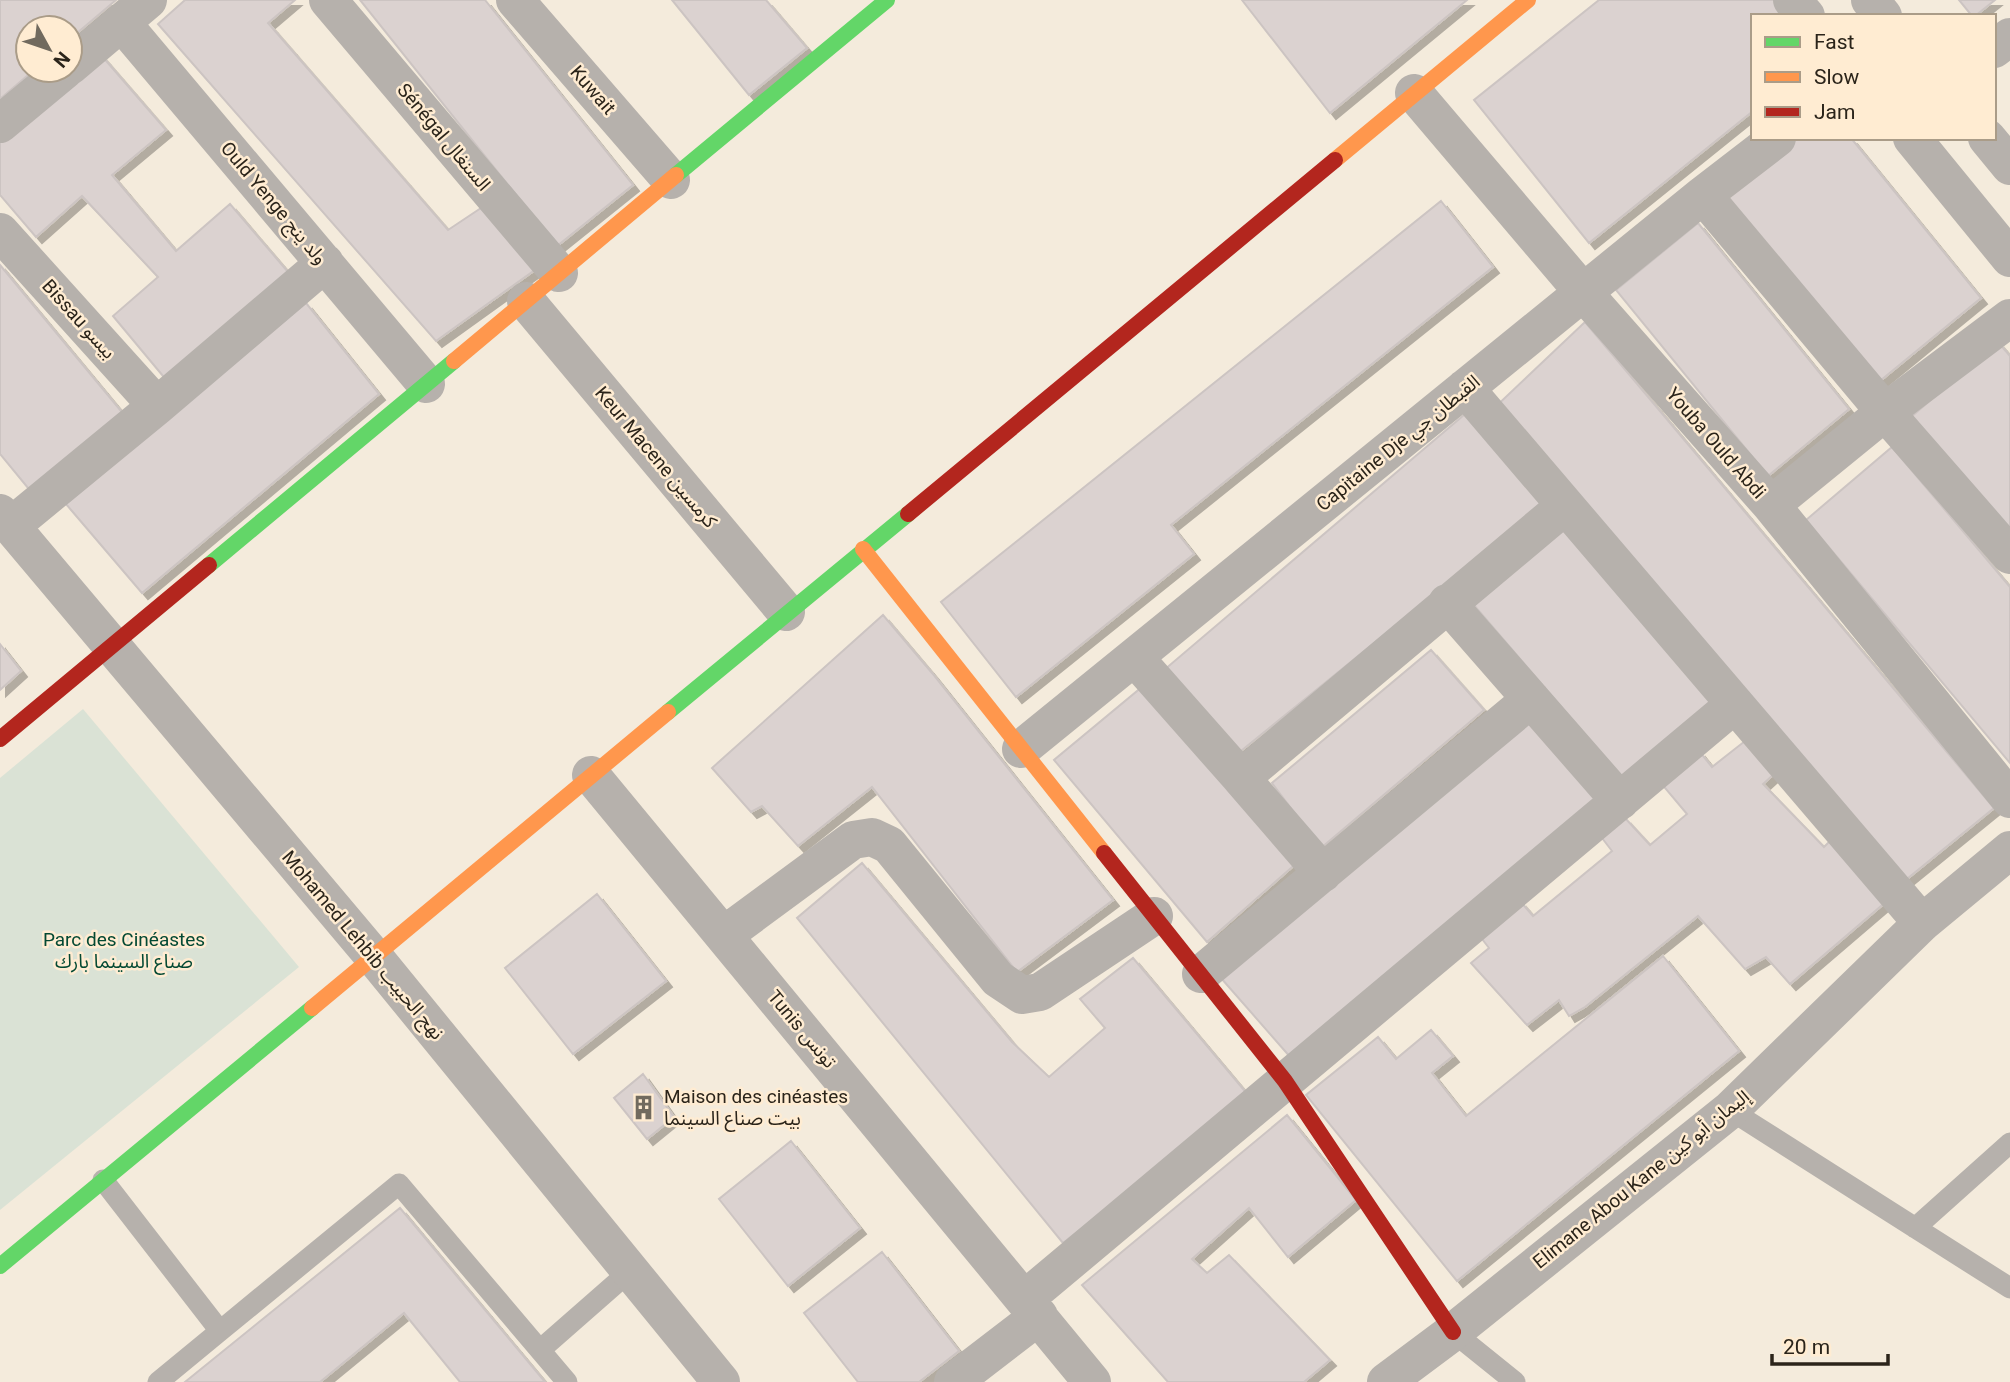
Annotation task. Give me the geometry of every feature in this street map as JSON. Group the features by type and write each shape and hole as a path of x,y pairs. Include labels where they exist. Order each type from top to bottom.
{"street":[{"name":"Sénégal السنغال","path":"328,0 559,273"},
{"name":"Kuwait","path":"515,0 671,180"},
{"path":"0,740 887,0"},
{"path":"0,1266 786,612 1528,0"},
{"path":"1792,0 1804,14"},
{"path":"1870,0 1881,14"},
{"path":"84,54 135,11"},
{"name":"Ould Yenge ولد ينج","path":"135,11 325,263 426,384"},
{"path":"0,124 48,84"},
{"name":"Youba Ould Abdi","path":"1415,93 1583,292 1771,505 2010,799"},
{"name":"Capitaine Dje القبطان جي","path":"1021,749 1703,195 1774,140"},
{"path":"1914,140 2010,258"},
{"path":"1989,140 2010,166"},
{"path":"1703,195 1885,412 2010,555"},
{"name":"Bissau بيسو","path":"0,232 157,406"},
{"path":"5,520 157,406 325,263"},
{"name":"Keur Macene كرمسين","path":"526,301 786,612"},
{"path":"1771,505 1885,412 2010,318"},
{"path":"1465,388 1922,923"},
{"path":"1241,778 1565,506"},
{"name":"Mohamed Lehbib نهج الحبيب","path":"5,520 374,957 720,1382"},
{"path":"863,549 1285,1081 1453,1332"},
{"path":"1447,603 1620,801"},
{"path":"1135,658 1323,873"},
{"path":"1201,974 1531,699"},
{"path":"953,1382 1285,1081 1735,704"},
{"name":"Tunis تونس","path":"591,775 1092,1382"},
{"path":"724,935 853,840 872,837 889,845 998,979 1022,995 1040,992 1154,916"},
{"name":"Elimane Abou Kane إليمان أبو كين","path":"1386,1382 1453,1332 1730,1110 1922,923 2010,850"}],"lane":[{"path":"1730,1110 2010,1288"},
{"path":"1915,1228 2010,1143"},
{"path":"103,1180 220,1331"},
{"path":"158,1382 399,1185 567,1382"},
{"path":"540,1350 630,1272"},
{"path":"1453,1332 1515,1382"}],"green space":[{"name":"Parc des Cinéastes صناع السينما بارك","path":"83,709 299,967 0,1210 0,778"}],"building":[{"path":"0,0 116,0 84,27 84,14 14,14 14,84 18,84 0,99"},
{"path":"185,0 295,0 268,23 448,230 484,206 539,267 436,341 158,24"},
{"path":"360,0 485,0 633,185 557,246"},
{"path":"672,0 766,0 807,48 749,95"},
{"path":"1242,0 1467,0 1330,113"},
{"path":"1599,0 1774,0 1784,14 1751,14 1751,113 1589,243 1474,100"},
{"path":"1959,0 1995,0 1978,14 1970,14"},
{"path":"101,55 166,130 112,175 176,251 230,204 294,279 168,382 113,316 158,277 82,196 36,237 0,195 0,142 67,84 84,84 84,70"},
{"path":"1793,140 1853,140 1981,298 1875,385 1722,198"},
{"path":"1441,201 1493,267 1171,525 1194,554 1016,697 941,602"},
{"path":"1698,223 1849,409 1768,476 1616,290"},
{"path":"0,265 126,417 33,494 0,454"},
{"path":"306,303 379,394 142,593 66,504"},
{"path":"1585,322 1994,808 1897,887 1491,411"},
{"path":"1998,342 2010,356 2010,533 1911,417"},
{"path":"1471,409 1547,503 1236,755 1157,676"},
{"path":"1892,447 2010,587 2010,763 1806,520"},
{"path":"1567,523 1719,710 1629,786 1473,604"},
{"path":"883,615 1113,900 1017,972 872,787 798,846 762,806 751,812 712,768"},
{"path":"0,644 21,671 0,690"},
{"path":"1431,650 1484,710 1321,848 1272,783"},
{"path":"1142,687 1299,861 1207,942 1054,760"},
{"path":"1533,717 1603,806 1292,1059 1221,978"},
{"path":"1745,741 1774,774 1763,784 1824,847 1836,835 1888,900 1790,984 1766,957 1745,969 1698,916 1585,1007 1569,1016 1559,1000 1527,1025 1471,963 1489,948 1479,935 1520,901 1533,916 1612,851 1602,838 1625,818 1650,845 1687,814 1660,782 1699,751 1712,767"},
{"path":"862,863 1012,1042 1049,1077 1105,1028 1080,999 1133,958 1249,1096 1063,1243 797,918"},
{"path":"597,894 666,981 573,1054 505,968"},
{"path":"1663,956 1739,1051 1457,1281 1306,1095 1378,1037 1396,1059 1431,1030 1453,1056 1432,1073 1466,1116"},
{"name":"Maison des cinéastes بيت صناع السينما","path":"643,1074 674,1117 647,1139 614,1098"},
{"path":"1287,1115 1356,1200 1288,1257 1249,1208 1192,1259 1207,1273 1229,1255 1330,1360 1304,1382 1168,1382 1082,1285"},
{"path":"791,1141 860,1228 788,1286 719,1199"},
{"path":"400,1208 545,1382 460,1382 404,1313 320,1382 185,1382"},
{"path":"882,1252 959,1351 919,1382 858,1382 804,1313"}],"traffic: fast":[{"path":"676,175 887,0"},
{"path":"209,565 454,361"},
{"path":"668,712 908,514"},
{"path":"0,1266 312,1008"}],"traffic: slow":[{"path":"1335,160 1528,0"},
{"path":"454,361 676,175"},
{"path":"863,549 1104,853"},
{"path":"312,1008 668,712"}],"traffic: jam":[{"path":"908,514 1335,160"},
{"path":"0,739 209,565"},
{"path":"1104,853 1285,1081 1453,1332"}],"place":[{"name":"Maison des cinéastes بيت صناع السينما","path":"644,1107"}]}
